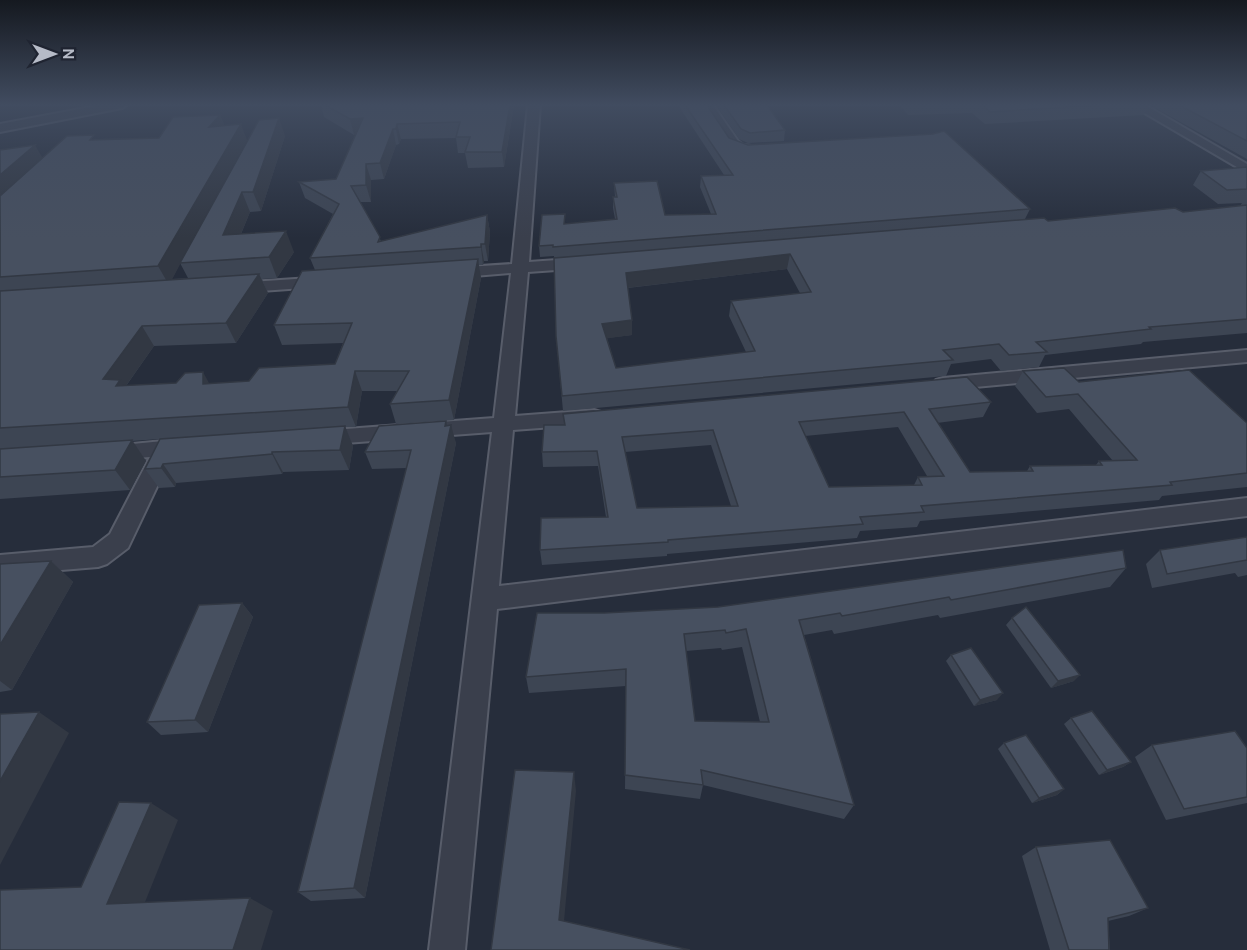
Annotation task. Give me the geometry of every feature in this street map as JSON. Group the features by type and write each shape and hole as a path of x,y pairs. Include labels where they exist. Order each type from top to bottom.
{"street":[{"path":"447,950 504,426 530,149"},
{"path":"1213,149 1247,169"},
{"path":"437,274 604,262"},
{"path":"224,289 342,281"},
{"path":"928,386 1247,356"},
{"path":"305,439 504,426 610,416"},
{"path":"94,453 200,446"},
{"path":"0,565 98,556 120,542 165,449"},
{"path":"485,599 1247,507"}],"building":[{"path":"5,149 30,149 0,175 0,150"},
{"path":"52,149 226,149 158,266 0,277 0,196"},
{"path":"243,149 268,149 253,192 242,192 223,235 286,231 269,257 180,263"},
{"path":"349,149 385,149 380,163 366,164 366,185 351,186 380,237 378,242 487,215 485,244 481,244 481,247 310,258 339,204 299,182 336,179"},
{"path":"466,149 502,149 502,152 465,152"},
{"path":"715,149 964,149 1030,209 553,247 553,245 539,246 542,215 565,214 564,224 617,219 613,197 617,197 614,183 657,181 665,215 716,214 701,176 733,175"},
{"path":"1247,167 1247,189 1227,190 1201,171"},
{"path":"1247,205 1247,319 1149,327 1151,329 1036,342 1047,352 1009,355 999,344 943,350 953,360 562,396 556,336 554,258 1044,218 1048,221 1175,208 1183,212","holes":["790,254 811,292 731,301 755,351 616,368 602,324 632,320 626,273"]},
{"path":"478,259 449,400 390,404 409,371 355,371 348,407 0,428 0,291 259,274 226,323 142,326 103,379 120,380 116,386 176,383 185,373 203,372 203,384 249,381 259,368 335,364 352,323 274,325 302,271"},
{"path":"1064,368 1079,382 1189,370 1247,423 1247,473 1170,482 1172,485 921,506 924,512 860,517 863,524 668,540 668,542 540,550 541,518 608,517 597,451 542,452 544,425 565,425 563,414 967,377 991,402 929,409 970,472 1033,471 1030,466 1102,465 1099,461 1137,460 1078,394 1046,397 1023,371","holes":["904,412 944,476 918,477 922,485 829,487 799,422","713,430 738,506 637,508 622,437"]},
{"path":"446,421 445,426 451,425 354,888 298,892 411,450 365,452 379,426"},
{"path":"345,426 340,450 272,452 272,454 163,464 161,468 145,469 160,439"},
{"path":"132,440 115,470 0,477 0,449"},
{"path":"1247,537 1247,560 1167,574 1160,550"},
{"path":"1123,550 1126,568 951,600 949,597 842,616 840,613 799,620 854,805 701,770 703,785 625,775 626,669 526,677 537,613 604,613 718,607","holes":["746,629 769,722 695,721 684,634 725,630 726,633"]},
{"path":"51,561 0,645 0,564"},
{"path":"242,603 195,720 147,722 199,605"},
{"path":"1026,607 1080,675 1058,681 1012,618"},
{"path":"971,648 1003,693 980,700 951,655"},
{"path":"1092,711 1131,762 1107,770 1071,718"},
{"path":"39,712 0,781 0,714"},
{"path":"1235,731 1247,748 1247,797 1184,809 1152,745"},
{"path":"1026,735 1064,789 1039,798 1004,743"},
{"path":"515,770 574,772 559,920 690,950 491,950"},
{"path":"119,802 151,803 107,904 250,898 233,950 0,950 0,890 81,887"},
{"path":"1110,840 1148,908 1108,918 1109,950 1069,950 1036,847"}]}
